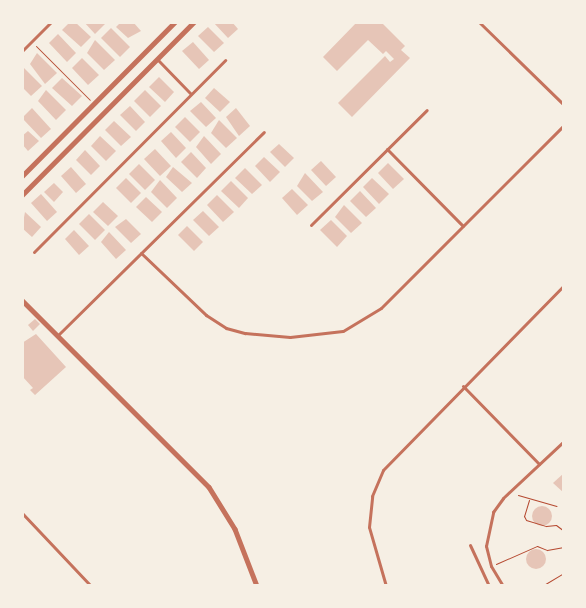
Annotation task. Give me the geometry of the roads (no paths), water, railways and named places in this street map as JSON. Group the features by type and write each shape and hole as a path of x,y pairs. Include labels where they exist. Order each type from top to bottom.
{"street":[{"path":"22,51 51,22"},
{"path":"22,176 175,22"},
{"path":"22,196 194,22"},
{"path":"479,22 564,105"},
{"path":"158,60 191,94"},
{"path":"34,252 225,60"},
{"path":"312,225 426,110"},
{"path":"141,253 206,315 226,328 266,336 315,336 343,331 369,317 564,125"},
{"path":"58,335 264,132"},
{"path":"387,149 463,226"},
{"path":"386,586 369,527 375,487 395,455 563,287"},
{"path":"22,300 209,487 235,529 257,586"},
{"path":"463,386 539,464"},
{"path":"502,585 491,566 486,537 493,512 503,498 564,441"},
{"path":"22,513 91,586"},
{"path":"470,545 489,586"}]}
